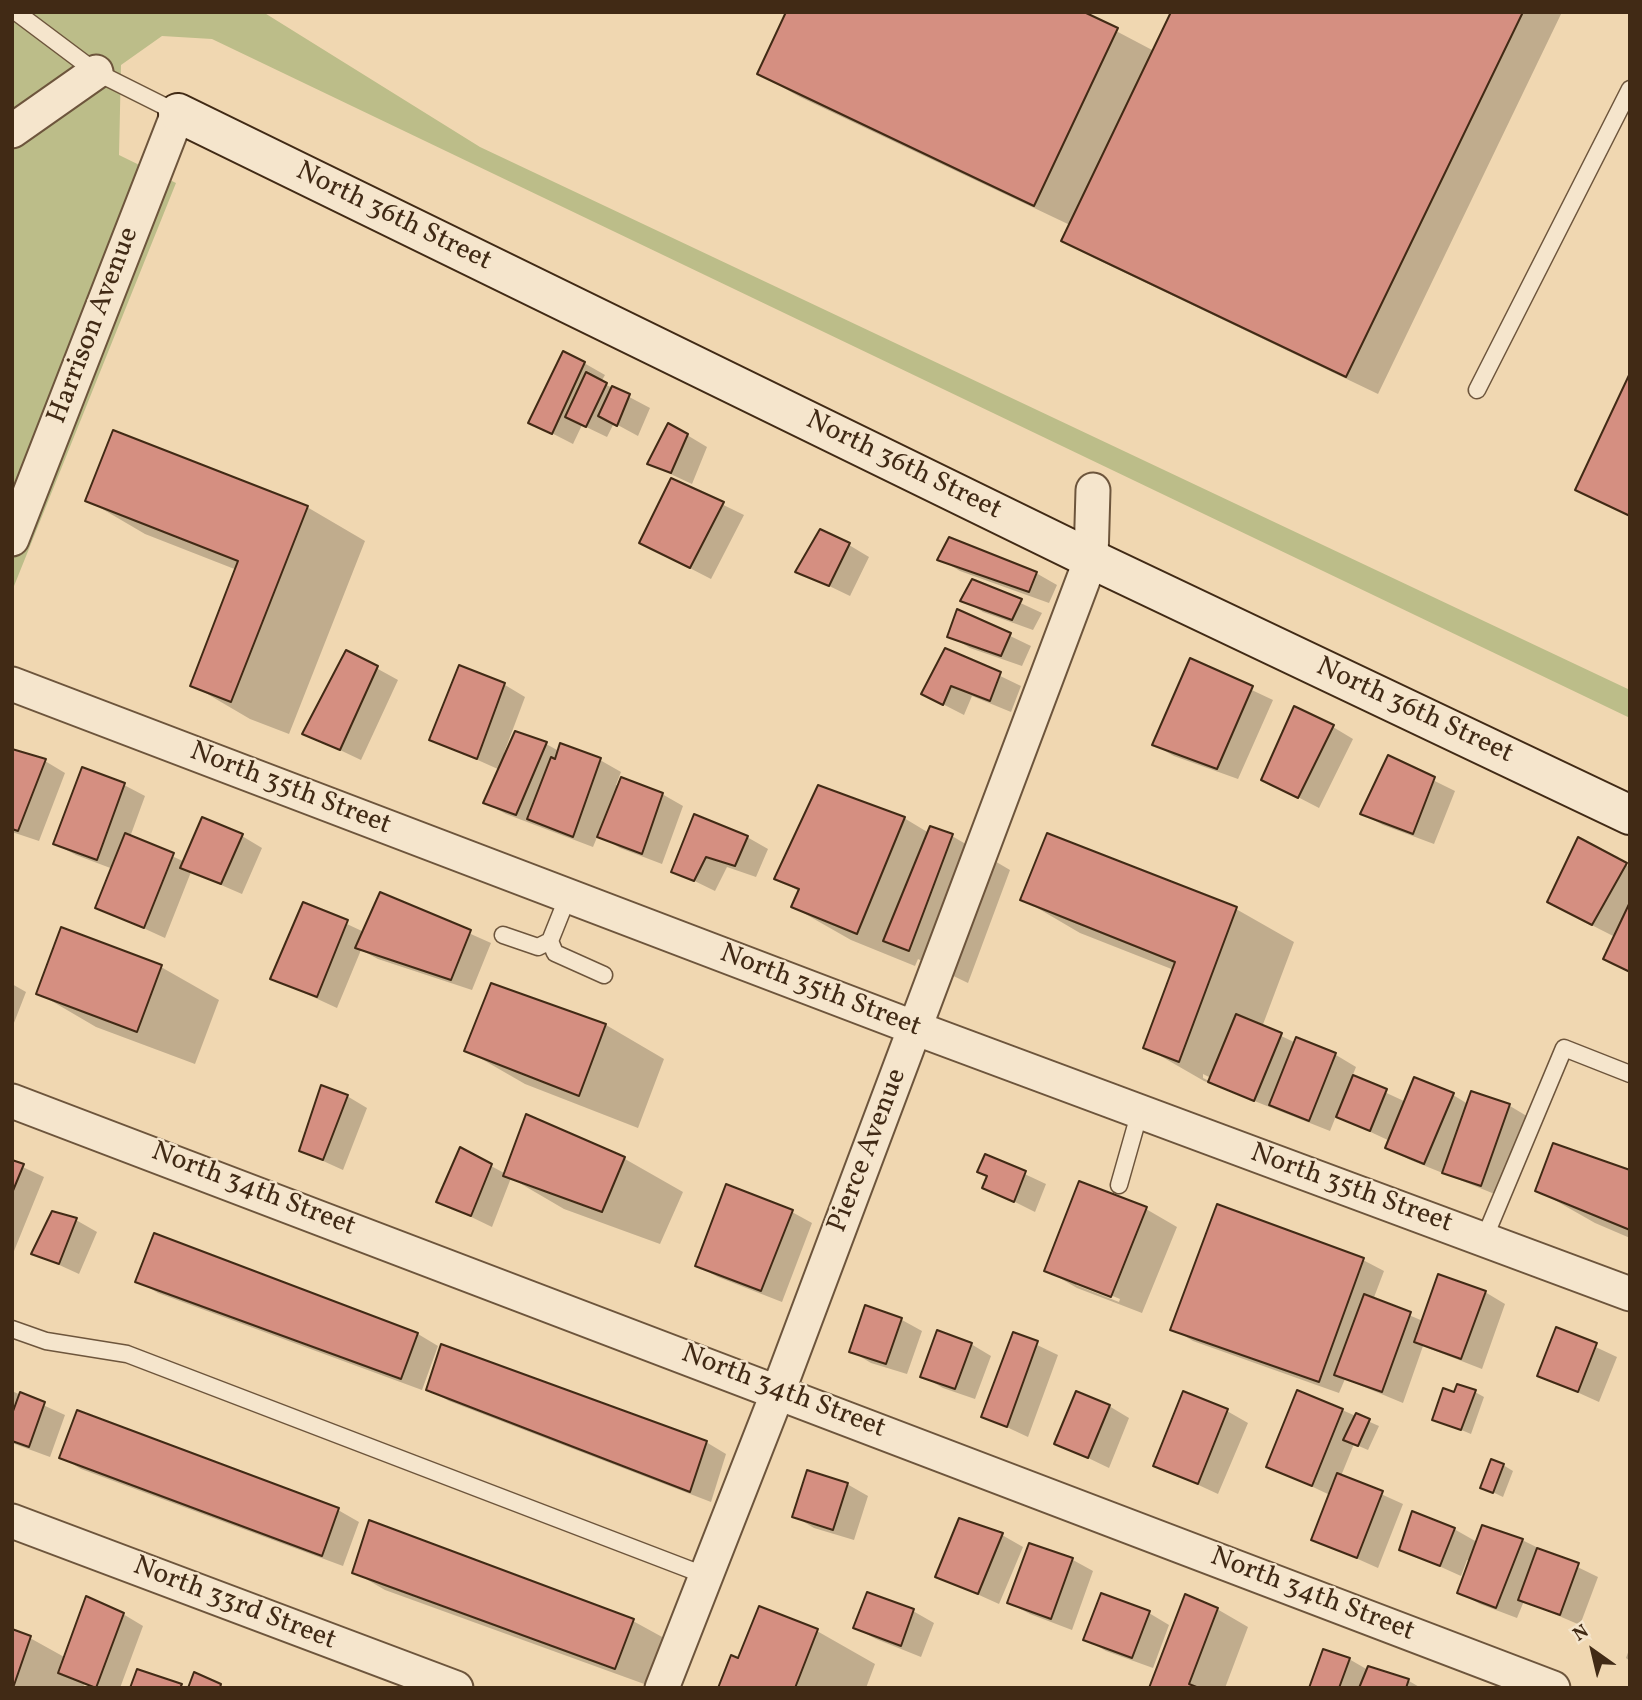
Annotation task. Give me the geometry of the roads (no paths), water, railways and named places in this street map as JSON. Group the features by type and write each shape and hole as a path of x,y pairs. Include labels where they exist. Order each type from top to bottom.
{"street":[{"path":"12,131 96,72"},
{"name":"Harrison Avenue","path":"12,539 178,113"},
{"name":"North 36th Street","path":"178,113 1091,559 1630,815"},
{"name":"Pierce Avenue","path":"662,1688 778,1391 1091,559 1093,490"},
{"name":"North 35th Street","path":"12,684 915,1028 1630,1294"},
{"name":"North 34th Street","path":"12,1101 1553,1688"},
{"name":"North 33rd Street","path":"12,1521 456,1688"}],"lane":[{"path":"16,12 96,72 178,113"},
{"path":"1477,390 1630,89"},
{"path":"503,935 538,947 550,941 568,896"},
{"path":"550,941 555,953 604,975"},
{"path":"1484,1239 1564,1048 1630,1074"},
{"path":"1119,1185 1140,1111"},
{"path":"12,1329 46,1341 127,1354 704,1575"}]}
